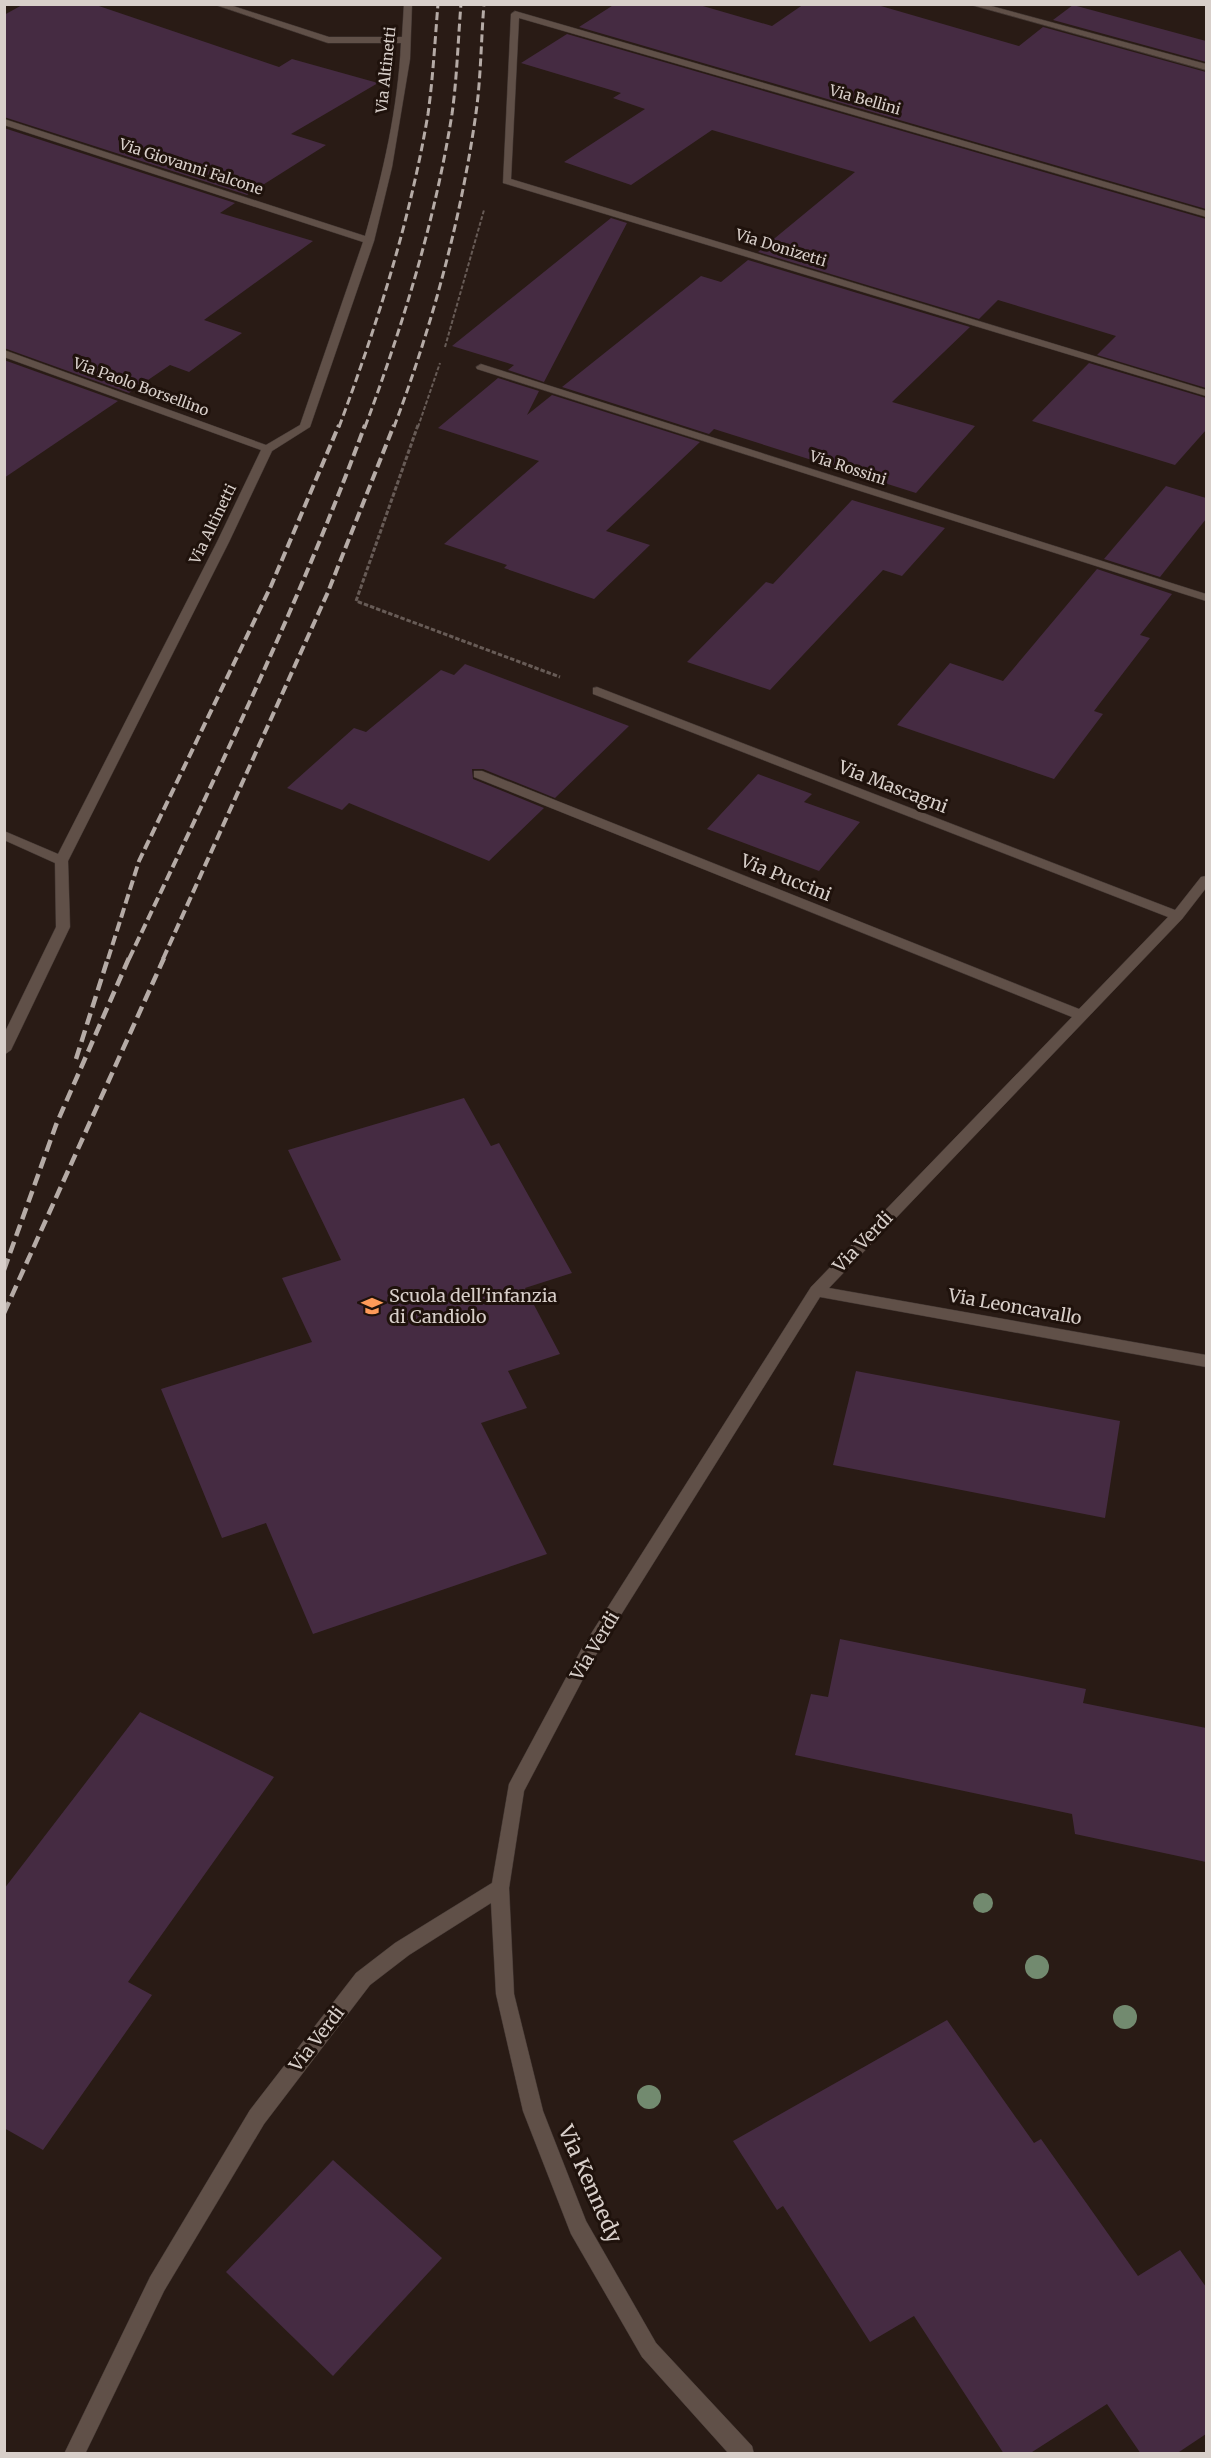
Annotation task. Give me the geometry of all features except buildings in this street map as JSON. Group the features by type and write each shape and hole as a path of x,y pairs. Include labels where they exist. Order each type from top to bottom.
{"street":[{"path":"218,4 328,40 407,40"},
{"name":"Via Altinetti","path":"4,1050 63,927 61,861 223,542 267,449 305,427 369,241 393,146 407,40 408,4"},
{"path":"972,4 1206,67"},
{"name":"Via Bellini","path":"506,181 515,14 1206,214"},
{"name":"Via Giovanni Falcone","path":"4,122 369,241"},
{"name":"Via Donizetti","path":"506,181 1206,393"},
{"name":"Via Paolo Borsellino","path":"4,353 267,449"},
{"name":"Via Rossini","path":"481,367 1206,598"},
{"name":"Via Mascagni","path":"597,691 1177,916"},
{"name":"Via Puccini","path":"478,774 1081,1015"},
{"path":"4,835 61,861"},
{"name":"Via Verdi","path":"74,2454 157,2284 257,2117 363,1979 402,1949 500,1887 515,1790 588,1653 816,1291 1177,916 1206,880"},
{"name":"Via Leoncavallo","path":"816,1291 1206,1361"},
{"name":"Via Kennedy","path":"500,1887 506,1994 533,2111 578,2227 649,2350 744,2454"}],"path":[{"path":"506,181 489,193 454,322 356,601 597,691"}],"railway":[{"path":"339,427 379,311 412,194 428,114 438,4"},
{"path":"365,427 405,311 437,194 452,114 461,4"},
{"path":"394,427 433,311 462,193 478,99 484,4"},
{"path":"108,959 139,861 271,586 339,425"},
{"path":"129,959 283,628 365,425"},
{"path":"163,959 328,592 394,425"},
{"path":"76,1059 108,958"},
{"path":"4,1270 56,1125 129,958"},
{"path":"4,1313 164,958"}],"place":[{"name":"Scuola dell'infanzia di Candiolo","path":"372,1306"}]}
